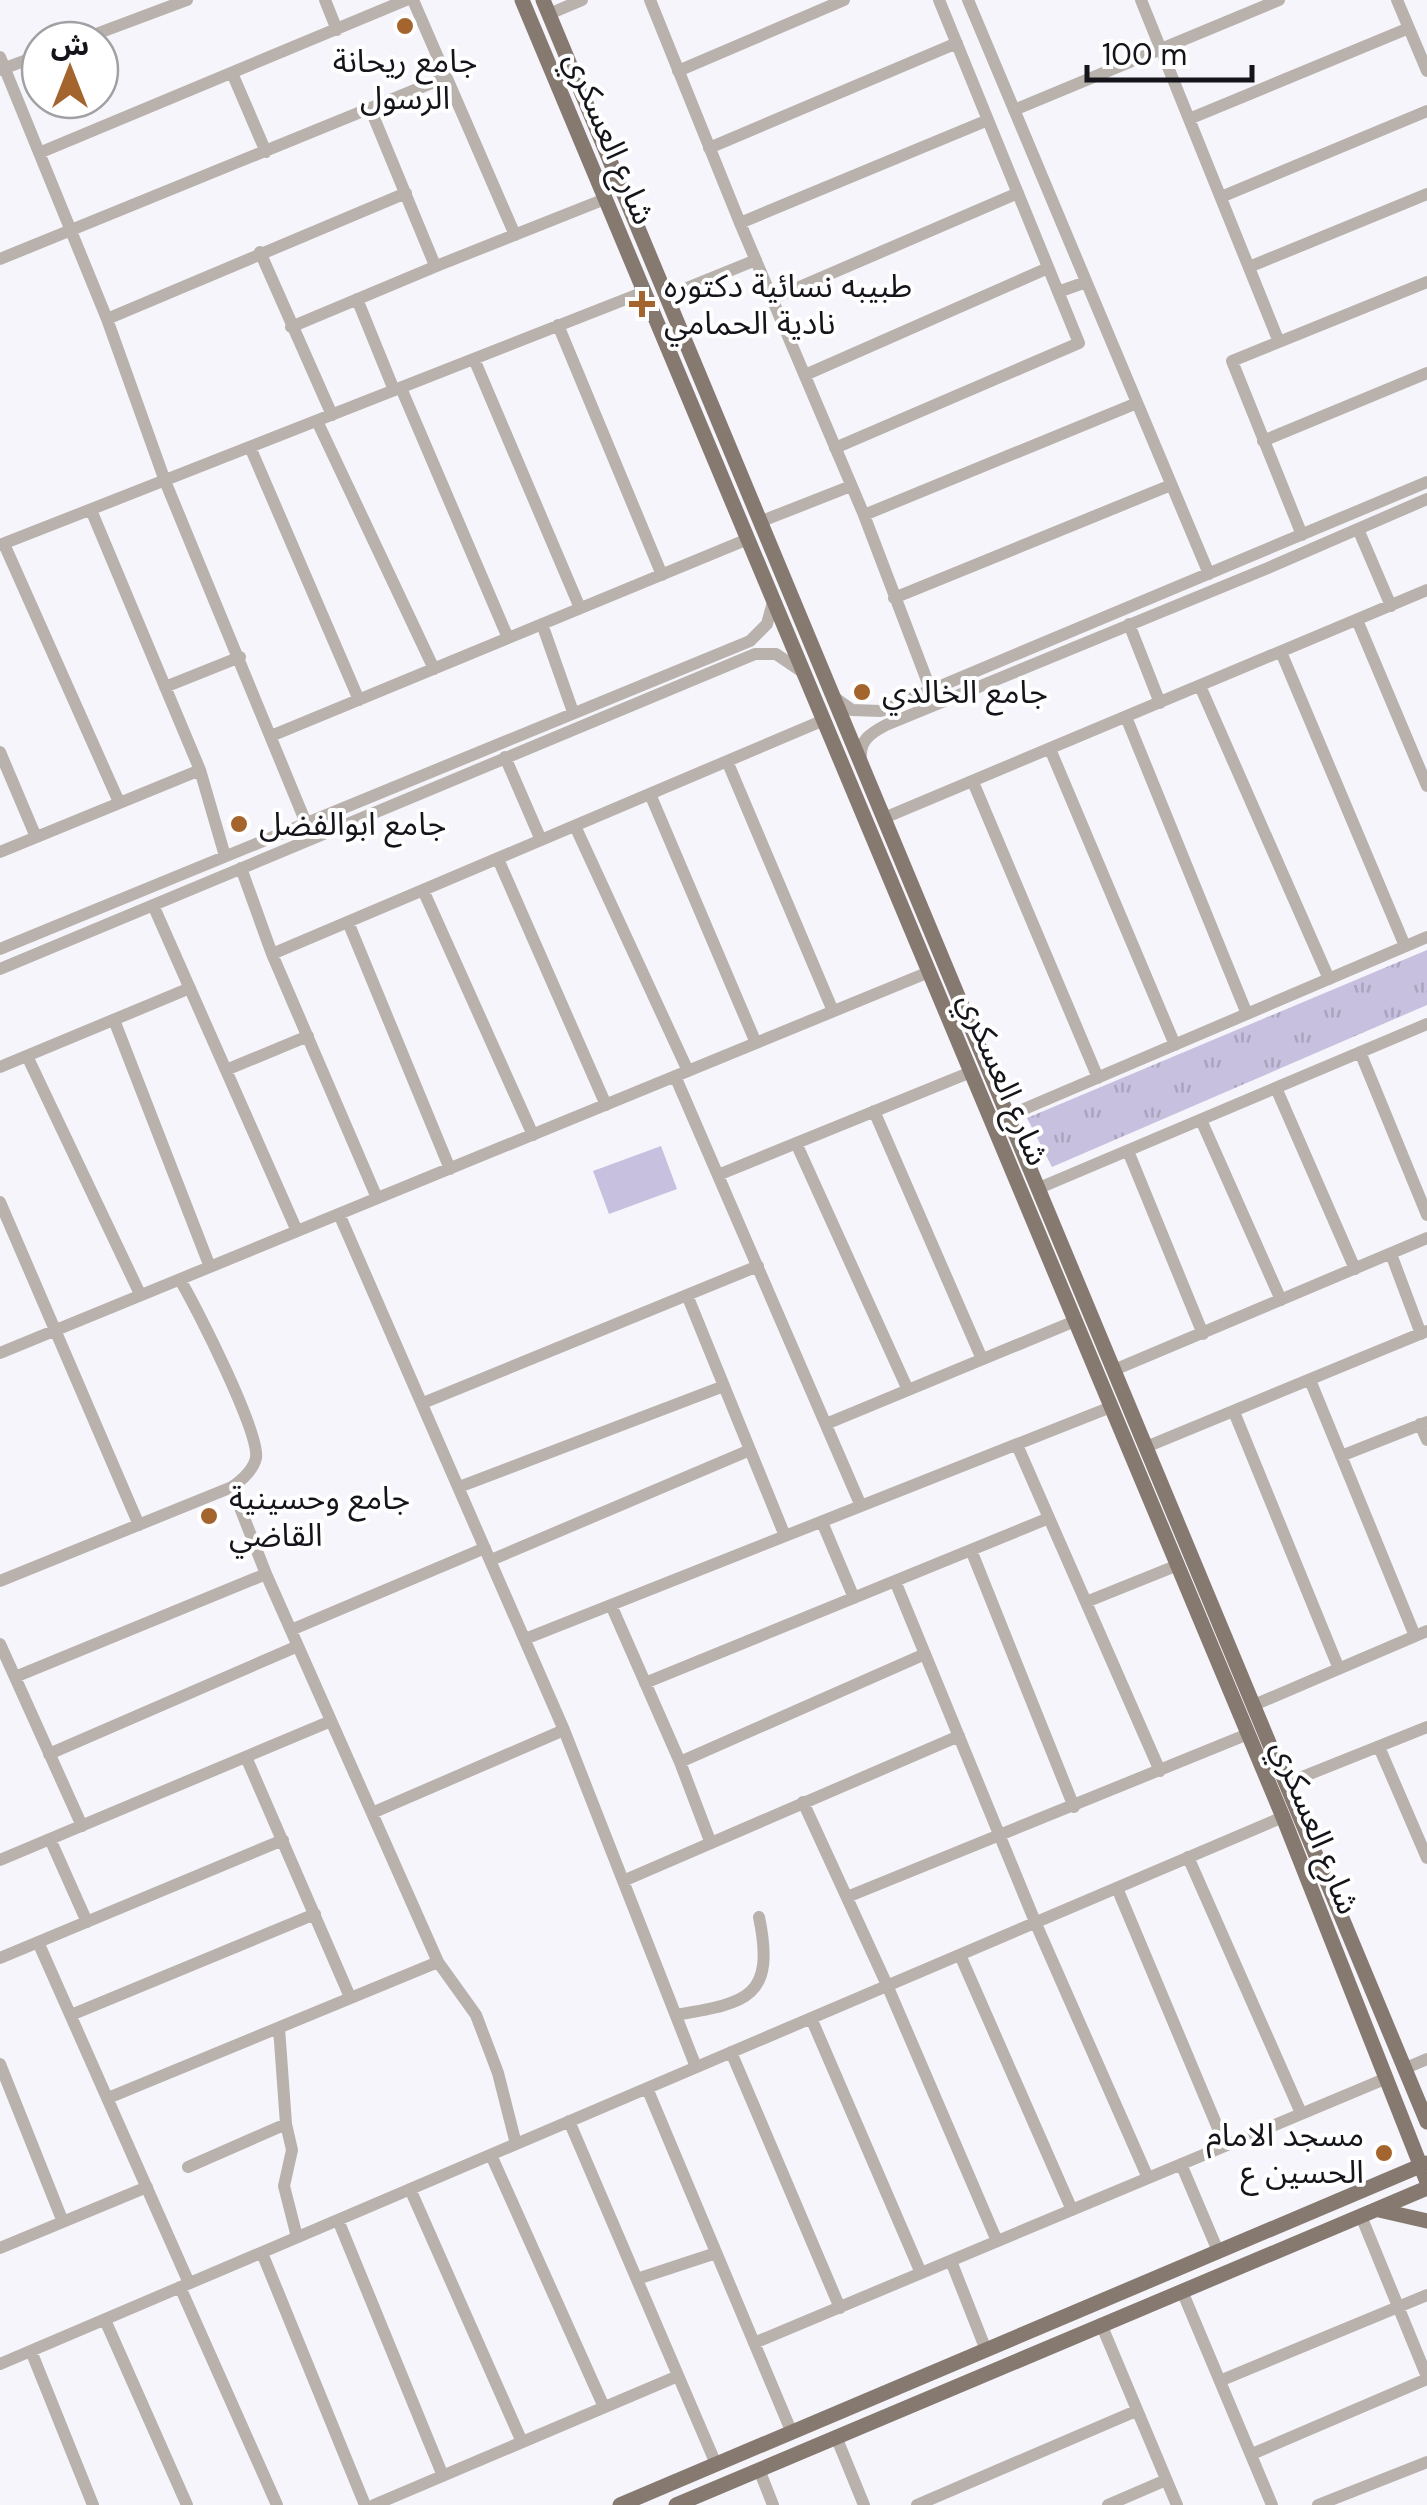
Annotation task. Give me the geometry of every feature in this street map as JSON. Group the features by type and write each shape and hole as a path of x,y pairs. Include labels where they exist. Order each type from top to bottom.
{"main road":[{"name":"شارع العسكري","path":"522,0 1112,1407 1254,1705 1427,2122"},
{"name":"شارع العسكري","path":"546,7 1146,1447 1165,1513"},
{"path":"687,394 697,400 706,390"},
{"path":"702,430 712,421 720,426"},
{"path":"893,886 902,890 910,881"},
{"path":"907,918 916,910 924,914"},
{"name":"شارع العسكري","path":"1176,1539 1178,1565 1424,2164 1427,2185"},
{"path":"620,2505 1424,2164"},
{"path":"676,2505 1427,2185"},
{"path":"1368,2213 1427,2221"},
{"path":"1072,2313 1070,2326 1083,2332"},
{"path":"1045,2325 1057,2327 1057,2343"}],"street":[{"path":"120,25 187,0"},
{"path":"324,0 337,30"},
{"path":"39,153 409,0 515,235"},
{"path":"546,7 582,0"},
{"path":"650,0 864,515 932,691"},
{"path":"678,70 844,0"},
{"path":"835,448 1079,343 939,0"},
{"path":"968,0 1209,574"},
{"path":"1140,0 1279,342"},
{"path":"1014,110 1279,0"},
{"path":"1397,0 1427,71"},
{"path":"1189,119 1409,28"},
{"path":"709,148 957,43"},
{"path":"2,65 107,319 165,480 306,822"},
{"path":"232,74 266,152"},
{"path":"0,258 444,78"},
{"path":"370,108 434,262 439,265"},
{"path":"1221,197 1427,111"},
{"path":"740,223 988,120"},
{"path":"107,319 406,193"},
{"path":"774,298 1018,193"},
{"path":"1249,266 1427,194"},
{"path":"292,327 606,199"},
{"path":"260,252 332,414"},
{"path":"666,296 756,260"},
{"path":"805,375 1048,268"},
{"path":"1058,292 1086,282"},
{"path":"1302,535 1232,361 1427,282"},
{"path":"119,802 2,545 644,292"},
{"path":"357,300 508,638"},
{"path":"558,326 662,575"},
{"path":"474,359 580,608"},
{"path":"1263,441 1427,373"},
{"path":"864,515 1137,404"},
{"path":"317,420 434,669"},
{"path":"250,447 358,700"},
{"path":"863,766 862,742 884,718 932,691 1427,482"},
{"path":"894,598 1172,485"},
{"path":"762,521 852,486"},
{"path":"1411,489 1409,496 1422,501"},
{"path":"1386,499 1394,507 1391,514"},
{"path":"830,692 852,710 884,718 1129,624 1422,501"},
{"path":"90,510 200,770 225,856"},
{"path":"1358,529 1391,606"},
{"path":"271,736 748,539"},
{"path":"884,818 1427,590"},
{"path":"0,950 750,641 767,624 773,613 773,600"},
{"path":"1356,620 1427,786"},
{"path":"542,624 573,712"},
{"path":"1129,624 1160,703"},
{"path":"1280,652 1405,946"},
{"path":"0,969 755,654 776,654 804,673"},
{"path":"165,687 240,657"},
{"path":"1200,686 1328,979"},
{"path":"1126,717 1247,1014"},
{"path":"272,954 824,720"},
{"path":"1050,749 1175,1045"},
{"path":"0,752 36,838"},
{"path":"505,757 541,840"},
{"path":"727,762 833,1012"},
{"path":"0,852 200,770"},
{"path":"973,782 1098,1078"},
{"path":"650,794 756,1043"},
{"path":"575,826 682,1074 718,1175 861,1506"},
{"path":"498,858 606,1105"},
{"path":"241,868 272,954 378,1198"},
{"path":"423,890 532,1135"},
{"path":"153,905 297,1231"},
{"path":"65,922 62,934 69,940"},
{"path":"348,922 450,1168"},
{"path":"1008,1116 1427,937"},
{"path":"28,938 36,941 35,954"},
{"path":"0,1353 929,972"},
{"path":"0,1067 190,988"},
{"path":"114,1020 210,1267"},
{"path":"1039,1188 1427,1024"},
{"path":"226,1070 308,1036"},
{"path":"1360,1052 1427,1216"},
{"path":"27,1056 140,1294"},
{"path":"718,1175 971,1072"},
{"path":"1276,1088 1355,1269"},
{"path":"874,1111 982,1359"},
{"path":"1201,1120 1281,1300"},
{"path":"796,1143 908,1390"},
{"path":"1128,1151 1203,1334"},
{"path":"0,1202 139,1525"},
{"path":"339,1214 564,1730 696,2067"},
{"path":"1114,1370 1427,1238"},
{"path":"1146,1447 1424,1333 1391,1254"},
{"path":"423,1404 758,1266"},
{"path":"0,1582 232,1487 252,1468 254,1443 204,1320 180,1280"},
{"path":"687,1295 785,1536"},
{"path":"826,1424 1075,1320"},
{"path":"1254,1705 1421,1634 1310,1380"},
{"path":"459,1486 724,1386"},
{"path":"525,1639 1112,1407"},
{"path":"1234,1412 1340,1669"},
{"path":"1341,1456 1424,1423 1427,1440"},
{"path":"1017,1444 1160,1771"},
{"path":"291,1630 750,1450"},
{"path":"232,1487 266,1574 438,1962 476,2014 498,2073 516,2144"},
{"path":"645,1683 1049,1518"},
{"path":"822,1522 854,1598"},
{"path":"971,1550 1074,1807"},
{"path":"1086,1602 1178,1565"},
{"path":"14,1677 266,1574"},
{"path":"895,1581 1036,1924 1148,2178"},
{"path":"611,1605 710,1840"},
{"path":"0,1644 82,1826"},
{"path":"49,1754 298,1646"},
{"path":"680,1762 925,1654"},
{"path":"2,1855 50,1839 332,1722"},
{"path":"1287,1783 1427,1727"},
{"path":"372,1813 564,1730"},
{"path":"846,1898 1248,1734"},
{"path":"623,1881 710,1840 959,1736"},
{"path":"1379,1746 1427,1858"},
{"path":"246,1757 350,1998"},
{"path":"802,1802 887,1986 996,2242"},
{"path":"0,2364 1283,1817"},
{"path":"50,1839 87,1922"},
{"path":"0,1958 283,1840"},
{"path":"1188,1857 1301,2113"},
{"path":"1117,1888 1225,2145"},
{"path":"70,2014 315,1914"},
{"path":"676,2016 745,1999 765,1967 759,1917"},
{"path":"38,1942 146,2187 276,2505"},
{"path":"960,1954 1072,2210"},
{"path":"108,2098 438,1962"},
{"path":"811,2018 921,2273"},
{"path":"280,2028 286,2124 292,2150 284,2186 297,2237"},
{"path":"731,2052 840,2308"},
{"path":"1406,2068 1427,2060"},
{"path":"0,2064 62,2222"},
{"path":"754,2344 1386,2078"},
{"path":"647,2088 792,2433"},
{"path":"569,2121 716,2464"},
{"path":"188,2167 286,2124"},
{"path":"491,2154 604,2407"},
{"path":"1181,2164 1218,2251"},
{"path":"0,2248 146,2187"},
{"path":"410,2189 522,2442"},
{"path":"1252,2454 1427,2378 1398,2307 1368,2213"},
{"path":"338,2220 444,2476"},
{"path":"262,2252 365,2505"},
{"path":"637,2278 716,2253"},
{"path":"951,2260 986,2350"},
{"path":"1182,2291 1272,2505"},
{"path":"1222,2380 1427,2295"},
{"path":"104,2320 187,2505"},
{"path":"1100,2324 1177,2505"},
{"path":"31,2351 93,2505"},
{"path":"374,2505 408,2498 444,2476 678,2376"},
{"path":"918,2505 1136,2410"},
{"path":"837,2439 864,2505"},
{"path":"1318,2505 1427,2462"},
{"path":"760,2472 773,2505"},
{"path":"1108,2505 1166,2480"}],"green space":[{"path":"1427,950 1427,1005 1052,1167 1027,1118"},
{"path":"661,1146 677,1189 609,1214 593,1171"}],"place":[{"name":"جامع ريحانة الرسول","path":"405,26"},
{"name":"طبيبه نسائية دكتوره نادية الحمامي","path":"642,304"},
{"name":"جامع الخالدي","path":"862,692"},
{"name":"جامع ابوالفضل","path":"239,824"},
{"name":"جامع وحسينية القاضي","path":"209,1516"},
{"name":"مسجد الامام الحسين ع","path":"1384,2153"}]}
